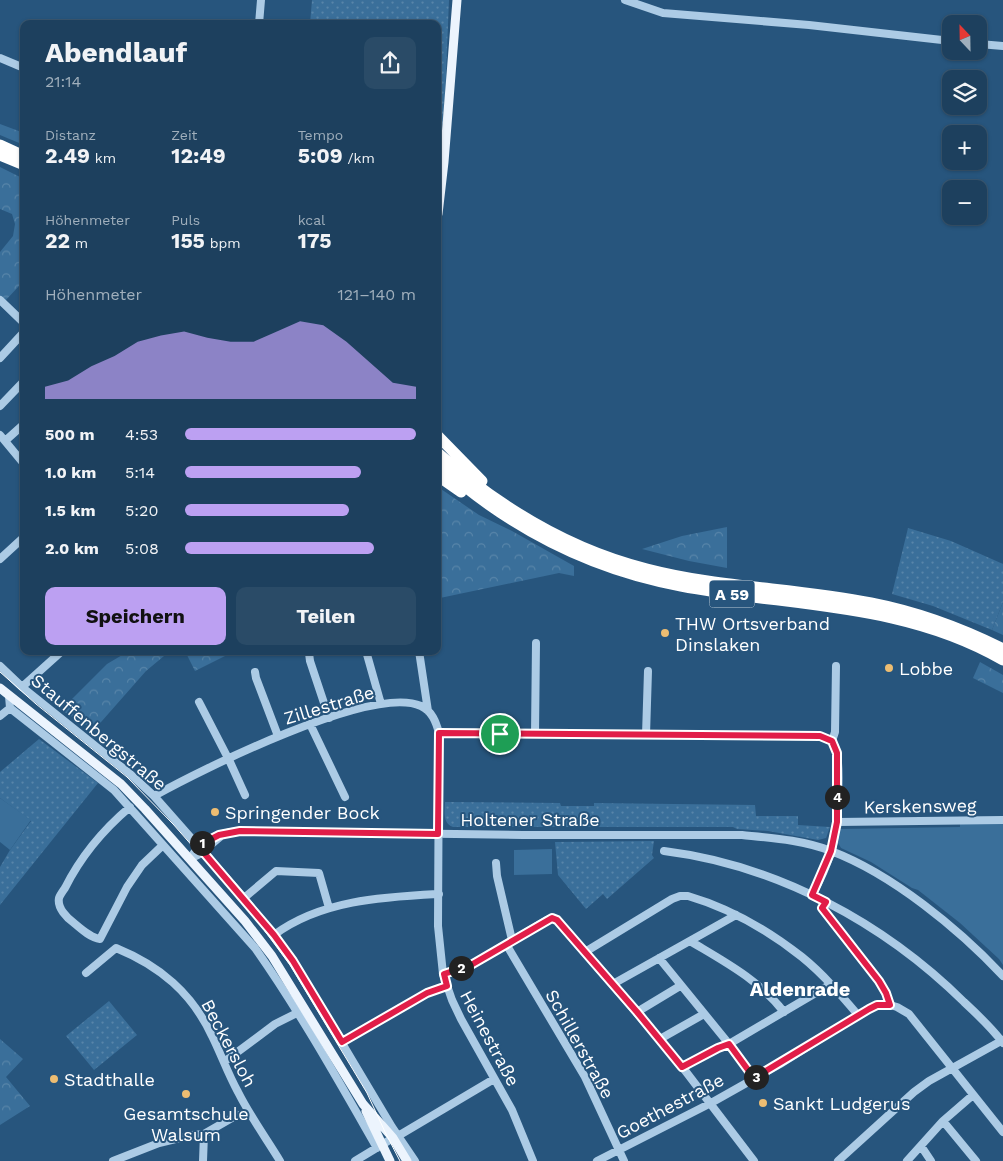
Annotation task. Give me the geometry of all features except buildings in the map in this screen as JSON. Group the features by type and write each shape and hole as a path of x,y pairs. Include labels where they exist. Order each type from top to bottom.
{"highway":[{"path":"0,145 20,154"},
{"path":"0,155 20,163"},
{"path":"441,439 478,478 534,523"},
{"name":"A 59","path":"441,455 485,492 534,523 581,547 646,569 822,600 844,603 871,603 930,619 1003,649"},
{"name":"A 59","path":"441,466 506,517 546,540 578,555 643,578 713,592 822,600"},
{"path":"441,478 475,502 506,517"},
{"name":"A 59","path":"844,603 927,627 964,641 1003,660"}],"main road":[{"path":"441,188 457,0"},
{"path":"0,688 120,784 245,921 272,956 363,1104 379,1146 390,1161"},
{"path":"363,1104 396,1137 407,1161"}],"street":[{"path":"259,20 261,0"},
{"path":"625,0 662,13 809,25 942,40"},
{"path":"988,45 1003,46"},
{"path":"0,58 20,66"},
{"path":"0,300 20,319"},
{"path":"0,358 20,336"},
{"path":"0,406 20,386"},
{"path":"20,427 3,438 20,459"},
{"path":"0,559 20,541"},
{"path":"535,734 536,642"},
{"path":"22,686 57,655"},
{"path":"309,655 329,718"},
{"path":"367,655 381,704"},
{"path":"420,655 428,710 439,733 438,834"},
{"name":"Stauffenbergstraße","path":"0,666 154,796 200,851 244,898 293,961 396,1137"},
{"path":"812,895 831,851 837,822 837,753 832,741 835,732 836,666"},
{"path":"646,735 648,671"},
{"path":"255,672 278,736"},
{"path":"9,696 10,708 114,790 255,948 379,1146"},
{"path":"200,702 246,795"},
{"name":"Zillestraße","path":"154,796 228,757 310,724 357,709 381,704 417,704 428,710"},
{"path":"0,716 10,708"},
{"path":"310,724 344,797"},
{"path":"439,733 820,736 832,741"},
{"path":"130,807 104,832 70,878 59,898 60,908 72,922 98,939 102,937 132,880 142,865 163,845"},
{"name":"Kerskensweg","path":"837,822 1003,820"},
{"name":"Holtener Straße","path":"178,847 200,851 212,837 240,831 742,835 777,838 809,844 831,851 869,869 911,896 963,938 1003,976"},
{"name":"Heinestraße","path":"438,834 439,948 447,986 461,1019 512,1110 534,1161"},
{"path":"193,863 200,851"},
{"path":"664,851 720,861 776,880 850,914 923,964 954,992 1002,1041 929,1081 914,1092 838,1161"},
{"name":"Schillerstraße","path":"496,862 509,942 585,1077 624,1161"},
{"path":"244,898 276,870 315,872 321,876 329,908"},
{"path":"274,935 296,920 329,908 374,900 439,894"},
{"path":"585,952 672,899 680,896 697,898 736,916 803,958 831,984 858,1015"},
{"path":"826,902 822,908 879,981 890,1005 909,1014 1003,1132"},
{"path":"613,984 736,916"},
{"path":"444,974 471,965 552,918 557,920 660,1039 754,1161"},
{"path":"690,941 743,972 772,997 784,1012"},
{"name":"Beckersloh","path":"86,973 116,948 153,965 176,984 207,1025 237,1090 280,1161"},
{"path":"658,958 729,1044 754,1078"},
{"path":"682,1067 729,1044 831,984"},
{"path":"342,1042 427,993 447,986"},
{"path":"637,1012 680,986"},
{"name":"Goethestraße","path":"597,1161 710,1103 858,1015 877,1005 890,1005"},
{"path":"224,1062 275,1024 297,1013"},
{"path":"660,1039 704,1014"},
{"path":"355,1161 494,1078"},
{"path":"907,1161 943,1121 973,1095"},
{"path":"112,1161 159,1143 204,1134 237,1115"},
{"path":"943,1121 976,1161"},
{"path":"203,1161 204,1134"},
{"path":"396,1137 415,1161"},
{"path":"921,1146 931,1161"}],"green space":[{"path":"312,0 449,0 441,144 441,20 310,20"},
{"path":"0,124 20,132 20,143 0,135"},
{"path":"0,167 20,177 20,287 5,301 0,297 0,252 13,236 15,224 12,214 0,209"},
{"path":"441,489 479,515 512,531 574,566 574,576 559,573 441,598"},
{"path":"727,527 727,568 642,549 682,536"},
{"path":"908,528 951,541 1003,564 1003,602 992,630 933,606 892,594"},
{"path":"1003,602 1003,635 992,630"},
{"path":"122,655 165,655 146,671 94,730 61,710 107,664"},
{"path":"187,655 227,655 195,671"},
{"path":"980,662 1003,675 1003,693 973,678"},
{"path":"39,739 98,783 0,905 0,867 31,821 0,798 0,772"},
{"path":"0,798 31,820 10,850 0,842"},
{"path":"445,802 560,803 561,806 594,806 594,803 755,805 756,816 798,816 798,825 830,827 826,838 818,840 733,827 453,827 446,820"},
{"path":"1003,823 1003,965 960,923 918,890 871,862 841,848 837,841 839,829 960,827 960,824"},
{"path":"654,841 652,855 654,858 607,899 603,894 586,909 558,875 555,842"},
{"path":"552,849 552,874 514,875 514,850"},
{"path":"109,1001 137,1035 94,1070 66,1036"},
{"path":"0,1039 23,1059 6,1077 30,1106 0,1125"}],"tram line":[{"path":"0,672 36,704 127,777 173,824 253,915 290,965 367,1093 400,1161"}],"place":[{"name":"THW Ortsverband Dinslaken","path":"665,633"},
{"name":"Lobbe","path":"889,668"},
{"name":"Springender Bock","path":"215,812"},
{"name":"Stadthalle","path":"54,1079"},
{"name":"Gesamtschule Walsum","path":"186,1094"},
{"name":"Sankt Ludgerus","path":"763,1103"}],"district":[{"name":"Aldenrade","path":"800,989"}],"route":[{"path":"439,733 500,734 820,736 832,741 837,753 837,822 831,851 820,881 812,895 826,902 822,908 879,981 890,1005 882,1004 869,1009 754,1078 729,1044 682,1067 557,920 552,918 471,965 444,974 447,986 427,993 342,1042 293,961 274,935 198,846 212,837 240,831 438,834 439,733"}]}
